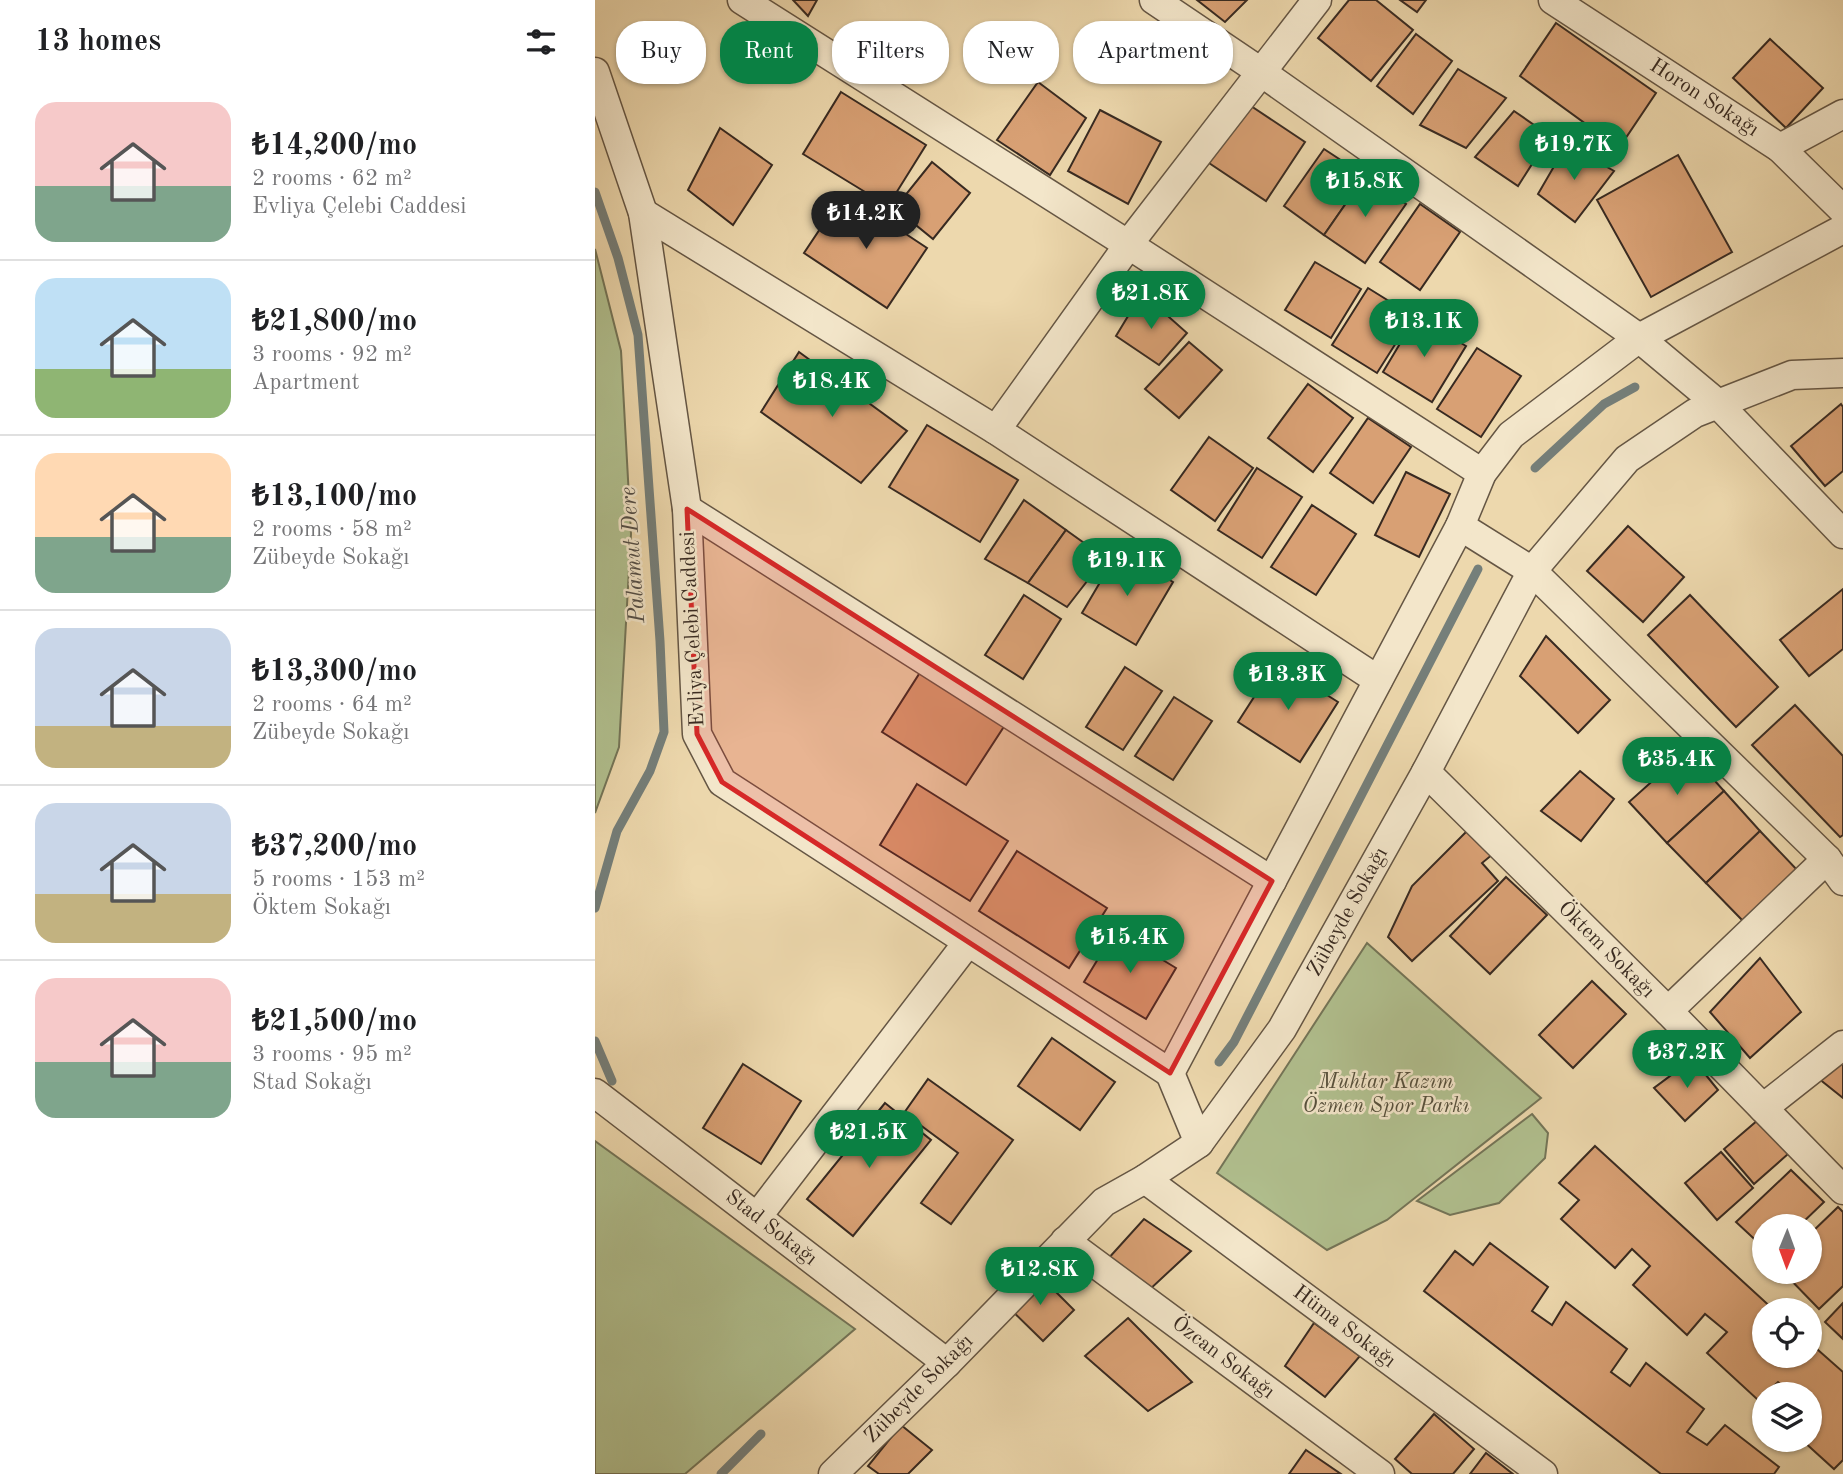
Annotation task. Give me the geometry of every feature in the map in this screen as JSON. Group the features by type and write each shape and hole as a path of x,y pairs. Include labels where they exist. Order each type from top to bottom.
{"street":[{"path":"742,0 1482,473"},
{"path":"1154,0 1261,72 1639,338 1718,404 1843,534"},
{"path":"996,430 1129,245 1317,0"},
{"name":"Horon Sokağı","path":"1553,0 1591,10 1780,148 1843,210"},
{"name":"Evliya Çelebi Caddesi","path":"595,72 643,214 687,509 697,734 722,782 1170,1073"},
{"path":"1780,148 1843,114"},
{"path":"643,214 996,430 1378,680"},
{"path":"1199,1143 1170,1073 1460,526 1482,473 1511,435 1639,338 1843,229"},
{"name":"Zübeyde Sokağı","path":"833,1474 947,1363 1104,1202 1199,1143 1282,1029 1426,772 1532,571 1627,459 1695,413 1791,375 1843,373"},
{"path":"687,509 1272,881"},
{"path":"1460,526 1532,571 1826,859 1843,881"},
{"name":"Öktem Sokağı","path":"1426,772 1668,1011 1843,1190"},
{"path":"1668,1011 1826,859"},
{"path":"757,1217 968,942"},
{"path":"1763,1108 1843,1045"},
{"name":"Stad Sokağı","path":"595,1093 947,1363"},
{"name":"Hüma Sokağı","path":"1145,1179 1543,1474"},
{"name":"Özcan Sokağı","path":"1065,1241 1380,1474"}],"highlighted area":[{"path":"687,509 1141,798 1272,881 1170,1073 722,782 697,734"}],"green space":[{"path":"595,249 621,351 631,534 619,747 595,813"},
{"name":"Muhtar Kazım Özmen Spor Parkı","path":"1367,943 1541,1098 1387,1220 1327,1250 1217,1173"},
{"path":"1532,1114 1548,1133 1545,1158 1499,1203 1450,1215 1417,1201"},
{"path":"595,1141 855,1329 685,1474 595,1474"}],"building":[{"path":"793,0 817,0 808,16"},
{"path":"1197,0 1247,0 1224,21"},
{"path":"1349,0 1376,0 1413,30 1371,81 1318,38"},
{"path":"1400,0 1426,0 1417,12"},
{"path":"1556,23 1656,93 1619,148 1520,76"},
{"path":"1416,34 1452,61 1413,114 1377,86"},
{"path":"1770,39 1823,88 1786,128 1733,78"},
{"path":"1458,69 1506,98 1466,148 1420,125"},
{"path":"1037,84 1041,84 1086,118 1050,175 997,140"},
{"path":"841,92 926,145 888,206 803,154"},
{"path":"1248,104 1305,142 1266,201 1209,163"},
{"path":"1100,110 1161,142 1128,204 1068,171"},
{"path":"1514,111 1550,136 1518,186 1475,157"},
{"path":"720,128 772,165 733,225 688,190"},
{"path":"1567,144 1614,171 1575,222 1538,194"},
{"path":"1324,149 1365,176 1324,235 1284,206"},
{"path":"1678,155 1732,252 1651,297 1597,200"},
{"path":"932,162 970,193 933,239 895,208"},
{"path":"1365,176 1406,204 1365,263 1324,235"},
{"path":"844,193 927,248 887,308 804,253"},
{"path":"1420,204 1460,232 1420,290 1380,262"},
{"path":"1315,262 1361,289 1331,338 1285,310"},
{"path":"1368,288 1413,316 1377,373 1332,345"},
{"path":"1142,293 1187,333 1159,365 1116,336"},
{"path":"1416,317 1466,346 1432,402 1383,372"},
{"path":"1189,342 1222,370 1179,418 1145,389"},
{"path":"1477,348 1521,376 1481,437 1437,409"},
{"path":"799,352 907,431 861,483 761,412"},
{"path":"1308,384 1353,418 1313,472 1268,438"},
{"path":"1841,404 1843,471 1825,486 1791,446"},
{"path":"1368,418 1411,447 1373,503 1330,473"},
{"path":"927,425 1018,480 980,542 889,487"},
{"path":"1209,437 1253,468 1215,521 1171,490"},
{"path":"1257,468 1302,497 1262,558 1218,530"},
{"path":"1406,472 1450,494 1419,557 1375,535"},
{"path":"1024,500 1066,530 1028,583 985,559"},
{"path":"1312,505 1356,534 1316,595 1271,567"},
{"path":"1628,526 1684,577 1643,622 1587,571"},
{"path":"1066,530 1105,558 1067,607 1028,583"},
{"path":"1119,550 1173,582 1136,645 1082,613"},
{"path":"1843,589 1843,649 1809,676 1780,640"},
{"path":"1024,595 1061,619 1023,679 985,655"},
{"path":"1690,595 1778,687 1736,727 1648,635"},
{"path":"1546,636 1610,700 1578,733 1520,676"},
{"path":"1276,663 1338,702 1300,762 1238,722"},
{"path":"1125,667 1162,691 1123,750 1086,727"},
{"path":"921,671 1005,725 966,785 882,732"},
{"path":"1174,697 1212,721 1173,780 1135,756"},
{"path":"1795,705 1843,756 1843,835 1840,837 1752,745"},
{"path":"1687,750 1724,791 1667,843 1629,802"},
{"path":"1580,771 1614,799 1581,841 1541,811"},
{"path":"917,784 1008,841 970,901 880,845"},
{"path":"1724,791 1760,831 1706,883 1667,843"},
{"path":"1470,828 1493,854 1482,863 1498,881 1412,961 1388,937 1412,886"},
{"path":"1760,831 1799,872 1744,922 1706,883"},
{"path":"1017,851 1107,908 1069,968 979,911"},
{"path":"1506,877 1547,915 1490,974 1450,936"},
{"path":"1115,931 1176,968 1146,1019 1084,982"},
{"path":"1760,958 1801,1012 1750,1058 1710,1012"},
{"path":"1592,981 1626,1014 1573,1068 1539,1035"},
{"path":"1052,1038 1115,1082 1080,1130 1018,1086"},
{"path":"1693,1059 1718,1090 1685,1121 1654,1088"},
{"path":"1843,1060 1843,1098 1818,1078"},
{"path":"743,1064 801,1101 761,1164 703,1128"},
{"path":"928,1079 1013,1140 951,1224 921,1203 958,1153 904,1113"},
{"path":"885,1103 931,1140 853,1236 807,1199"},
{"path":"1758,1120 1788,1154 1754,1184 1724,1149"},
{"path":"1595,1146 1761,1298 1752,1298 1752,1368 1822,1368 1822,1353 1843,1372 1843,1460 1834,1469 1815,1452 1822,1452 1822,1382 1752,1382 1752,1394 1707,1353 1727,1332 1705,1314 1687,1335 1633,1285 1650,1266 1632,1249 1615,1268 1561,1219 1579,1200 1559,1183"},
{"path":"1721,1152 1753,1188 1717,1220 1685,1183"},
{"path":"1791,1170 1824,1202 1812,1214 1752,1214 1752,1237 1736,1222"},
{"path":"1838,1207 1843,1212 1843,1286 1822,1306 1822,1298 1808,1298 1795,1284 1822,1284 1822,1222"},
{"path":"1144,1219 1191,1251 1147,1292 1107,1260"},
{"path":"1490,1243 1548,1287 1532,1311 1552,1325 1566,1302 1627,1349 1611,1372 1630,1386 1646,1363 1704,1409 1687,1432 1707,1445 1725,1425 1752,1446 1752,1452 1760,1452 1779,1467 1774,1474 1661,1474 1424,1291 1455,1251 1473,1265"},
{"path":"1037,1273 1074,1310 1043,1341 1006,1305"},
{"path":"1843,1303 1843,1339 1825,1322"},
{"path":"1128,1318 1192,1382 1148,1411 1085,1356"},
{"path":"1314,1323 1360,1356 1325,1397 1285,1366"},
{"path":"1434,1414 1474,1449 1453,1474 1412,1474 1395,1459"},
{"path":"901,1425 932,1450 908,1474 879,1474 868,1466"},
{"path":"1306,1450 1341,1474 1289,1474"},
{"path":"1486,1453 1513,1474 1470,1474"}],"waterway":[{"name":"Palamut Dere","path":"595,192 618,258 638,335 664,732 650,771 617,831 595,908"},
{"path":"1535,468 1604,404 1635,387"},
{"path":"1219,1062 1234,1042 1478,569"},
{"name":"Palamut Dere","path":"595,1041 612,1081"},
{"name":"Palamut Dere","path":"721,1474 761,1434"}]}
